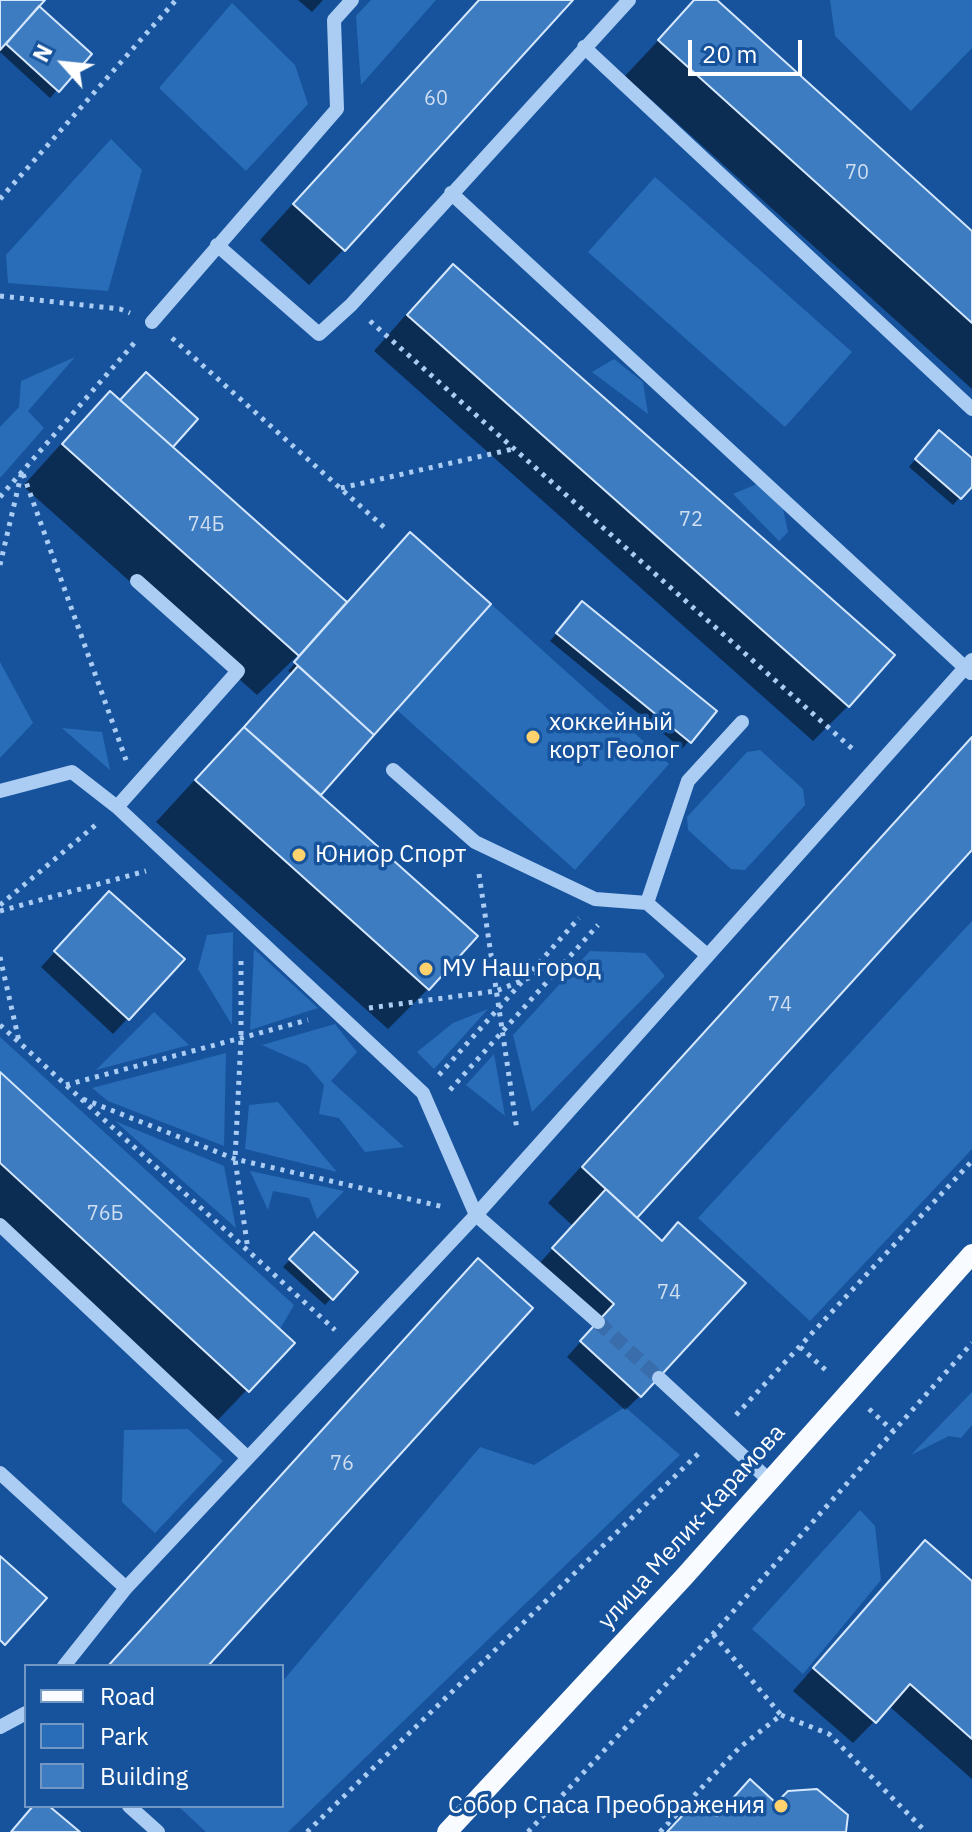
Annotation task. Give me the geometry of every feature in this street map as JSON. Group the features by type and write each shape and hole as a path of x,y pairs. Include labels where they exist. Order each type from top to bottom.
{"main road":[{"name":"улица Мелик-Карамова","path":"447,1832 684,1577 972,1254"}],"lane":[{"path":"152,322 337,109 334,20 352,0"},
{"path":"217,245 319,334 351,305 629,0"},
{"path":"584,47 972,409"},
{"path":"66,1664 126,1588 476,1215 875,768 970,667 451,193"},
{"path":"117,807 238,671 137,581"},
{"path":"647,903 688,781 742,722"},
{"path":"393,770 475,842 595,899 647,903 707,955"},
{"path":"0,791 72,772 117,807 423,1093 476,1215 598,1322"},
{"path":"0,1225 248,1458"},
{"path":"659,1378 770,1481"},
{"path":"0,1473 126,1588"},
{"path":"0,1727 24,1715"},
{"path":"131,1808 158,1832"}],"path":[{"path":"0,199 176,0"},
{"path":"0,296 120,309 152,322 386,529"},
{"path":"351,305 875,768"},
{"path":"0,497 152,322"},
{"path":"341,488 514,448"},
{"path":"0,565 22,471"},
{"path":"22,471 135,787"},
{"path":"0,908 117,807"},
{"path":"475,842 522,1164"},
{"path":"0,908 176,862"},
{"path":"423,1093 595,899"},
{"path":"431,1112 620,901"},
{"path":"242,924 235,1159 248,1251"},
{"path":"0,957 19,1042"},
{"path":"0,1025 353,1347"},
{"path":"79,1097 235,1159 476,1215"},
{"path":"307,1832 719,1433 972,1161"},
{"path":"528,1832 713,1634 972,1343"},
{"path":"713,1634 781,1715 829,1734 926,1832"},
{"path":"660,1832 739,1748 781,1715"}],"green space":[{"path":"371,0 436,0 361,85 356,16"},
{"path":"830,0 972,0 972,48 911,111 835,36"},
{"path":"232,3 295,65 308,104 246,171 159,88"},
{"path":"111,139 142,170 108,291 8,283 6,255"},
{"path":"655,177 852,352 785,427 588,252"},
{"path":"75,357 28,411 44,428 0,478 0,427 19,407 21,381"},
{"path":"614,359 643,382 648,414 592,372"},
{"path":"757,484 783,509 788,532 779,541 733,494"},
{"name":"хоккейный корт Геолог","path":"491,604 669,764 575,870 397,710"},
{"path":"0,662 33,723 0,758"},
{"path":"62,728 102,732 110,770"},
{"path":"760,750 803,789 805,805 745,870 731,869 688,830 687,817 747,752"},
{"path":"972,921 972,1149 810,1321 698,1218"},
{"path":"233,932 232,1025 198,969 207,935"},
{"path":"254,949 318,1008 250,1030"},
{"path":"590,951 645,953 665,976 532,1112 513,1035"},
{"path":"488,1009 434,1069 417,1052 453,1023"},
{"path":"154,1012 189,1045 96,1070"},
{"path":"335,1024 357,1052 331,1081 404,1147 365,1152 339,1118 319,1114 324,1085 307,1065 262,1045"},
{"path":"0,1037 294,1305 280,1329 0,1072"},
{"path":"226,1053 224,1146 108,1101 92,1088"},
{"path":"494,1054 505,1116 466,1085"},
{"path":"278,1102 337,1172 245,1149 249,1105"},
{"path":"115,1121 224,1166 236,1228"},
{"path":"250,1171 344,1191 317,1219 309,1198 273,1191 268,1210"},
{"path":"972,1392 972,1425 961,1438 949,1436 911,1455"},
{"path":"625,1407 680,1455 288,1832 206,1832 180,1808 284,1808 284,1680 480,1447 534,1465"},
{"path":"188,1429 223,1461 155,1533 122,1502 124,1430"},
{"path":"860,1510 875,1526 881,1580 803,1674 752,1629"}],"building":[{"path":"0,0 45,0 0,50"},
{"path":"479,0 573,0 345,251 293,204"},
{"path":"694,0 717,0 972,231 972,323 658,40"},
{"path":"39,6 92,54 59,92 6,44"},
{"path":"453,264 895,655 849,707 407,315"},
{"path":"146,372 198,419 173,447 120,400"},
{"path":"110,391 347,602 299,656 62,444"},
{"path":"939,430 972,458 972,487 961,499 915,459"},
{"path":"410,532 491,604 374,735 294,662"},
{"path":"582,601 717,711 691,743 556,633"},
{"path":"298,666 374,735 321,795 244,727"},
{"path":"244,727 478,936 429,990 195,780"},
{"path":"972,737 972,850 637,1218 582,1167"},
{"path":"109,891 185,959 129,1020 54,951"},
{"path":"0,1072 295,1343 249,1392 0,1163"},
{"path":"606,1189 662,1241 678,1222 746,1283 641,1397 580,1341 614,1304 552,1248"},
{"path":"314,1232 358,1272 333,1300 289,1259"},
{"path":"478,1258 533,1308 210,1664 110,1664"},
{"path":"925,1540 972,1581 972,1739 910,1684 876,1723 813,1668"},
{"path":"0,1556 47,1598 5,1645 0,1640"},
{"name":"Собор Спаса Преображения","path":"750,1779 776,1803 788,1791 817,1789 848,1815 846,1832 667,1832 698,1799 717,1816"},
{"path":"31,1808 51,1808 80,1832 11,1832"}],"tunnel":[{"path":"598,1322 659,1378"}],"place":[{"name":"хоккейный корт Геолог","path":"533,737"},
{"name":"Юниор Спорт","path":"299,855"},
{"name":"МУ Наш город","path":"426,969"},
{"name":"Собор Спаса Преображения","path":"781,1806"}]}
